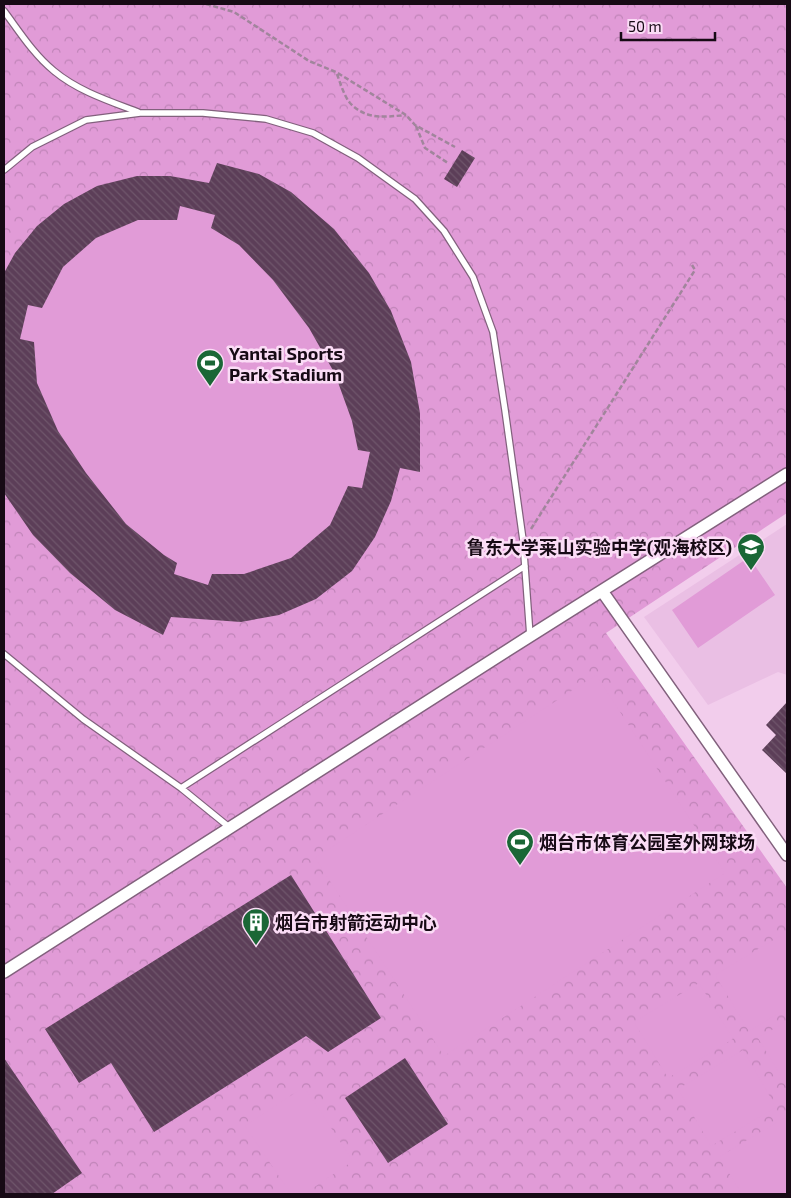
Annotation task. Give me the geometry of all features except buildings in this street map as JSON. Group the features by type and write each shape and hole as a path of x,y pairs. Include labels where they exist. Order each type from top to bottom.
{"street":[{"path":"4,972 229,827 787,474"},
{"path":"602,591 787,855"}],"lane":[{"path":"4,11 26,41 54,71 86,92 140,113"},
{"path":"4,170 32,147 86,120 140,113 203,113 266,119 312,133 358,158 416,199 444,231 473,277 493,332 523,540 530,636"},
{"path":"181,788 525,566"},
{"path":"4,654 83,719 181,788 229,827"}],"path":[{"path":"206,4 234,12 309,61 336,72 406,116 415,125 455,147"},
{"path":"336,72 349,102 364,112 376,118 406,116"},
{"path":"415,125 425,148 448,163"},
{"path":"523,540 694,270 692,265"}],"shaded area":[{"name":"鲁东大学莱山实验中学(观海校区)","path":"787,524 787,675 778,672 708,705 644,617"}],"green space":[{"path":"4,4 787,4 787,513 606,633 787,888 787,1194 4,1194"},
{"name":"Yantai Sports Park Stadium","path":"217,163 256,173 285,188 327,222 362,264 389,311 412,363 420,431 420,472 400,468 279,615 241,622 171,617 163,635 115,610 70,573 33,535 4,493 4,273 15,253 64,204 97,186 137,176 170,176 209,183"},
{"path":"749,557 775,595 698,648 672,610"},
{"name":"烟台市体育公园室外网球场","path":"596,675 725,873 444,1056 315,858"},
{"path":"780,936 787,948 787,1008 749,1031 715,975"},
{"path":"699,983 733,1039 668,1078 634,1022"},
{"path":"787,1021 787,1086 758,1038"},
{"path":"743,1050 776,1107 711,1146 678,1089"},
{"path":"304,1087 353,1161 304,1194 291,1194 245,1126"},
{"path":"784,1118 787,1123 787,1193 742,1194 719,1157"}],"place":[{"name":"Yantai Sports Park Stadium","path":"210,387"},
{"name":"鲁东大学莱山实验中学(观海校区)","path":"751,571"},
{"name":"烟台市体育公园室外网球场","path":"520,866"},
{"name":"烟台市射箭运动中心","path":"256,946"}]}
